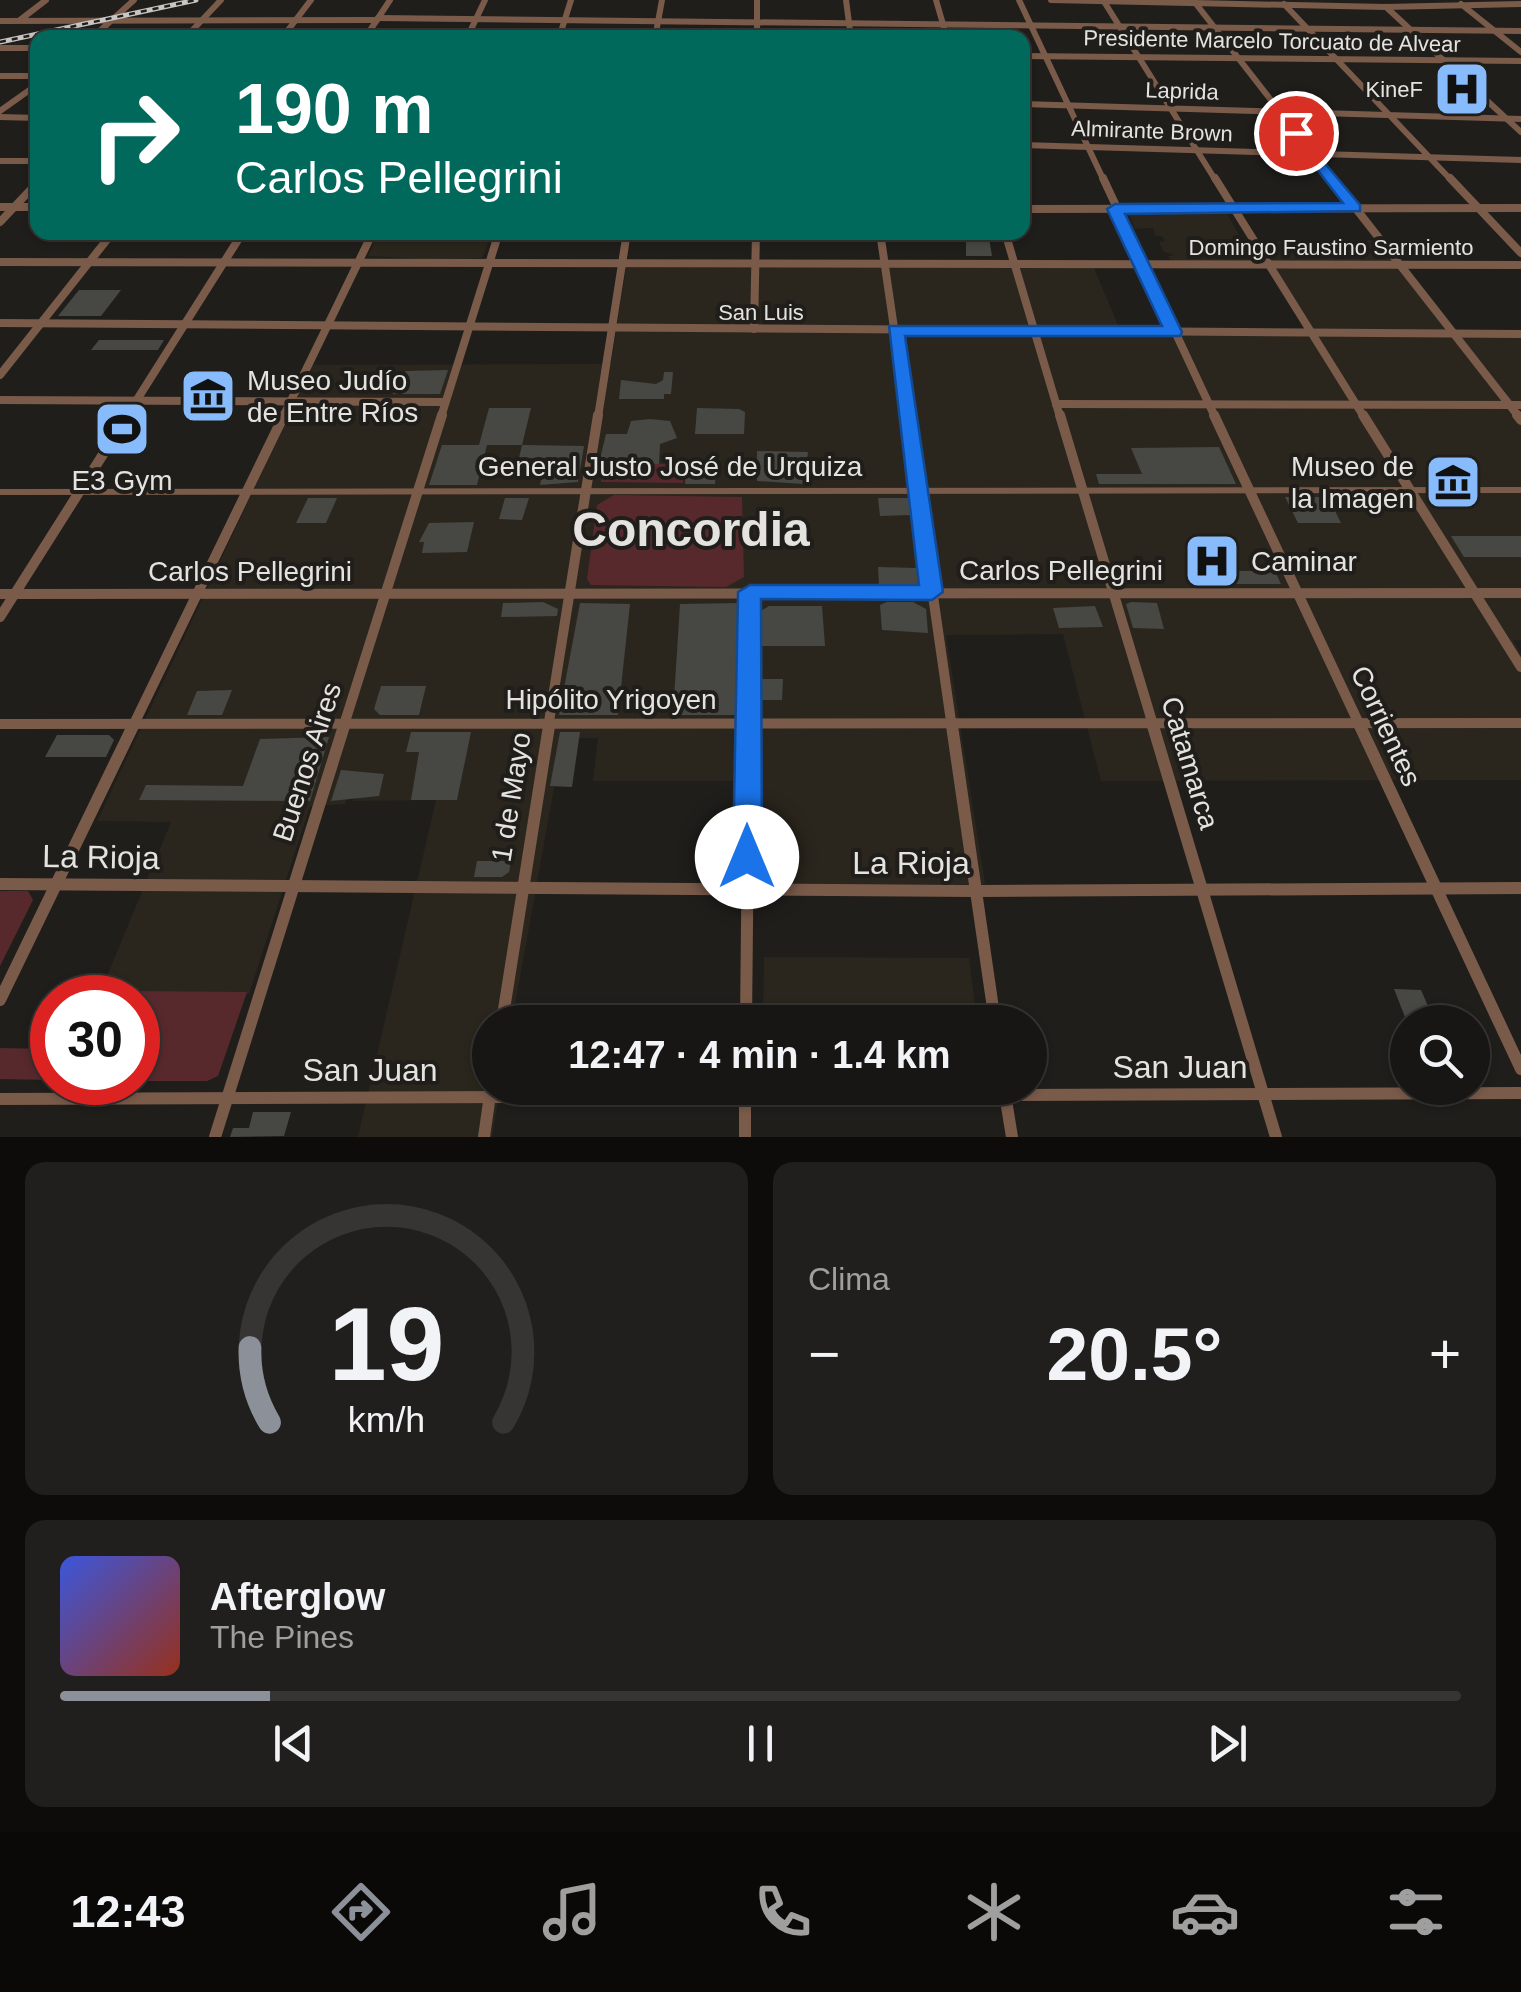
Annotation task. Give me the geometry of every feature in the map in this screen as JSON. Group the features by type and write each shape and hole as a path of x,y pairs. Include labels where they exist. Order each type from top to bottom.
{"street":[{"path":"20,20 46,0"},
{"path":"100,30 134,0"},
{"path":"193,30 221,0"},
{"path":"288,30 312,0"},
{"path":"370,30 390,0"},
{"path":"471,30 485,0"},
{"path":"562,30 571,0"},
{"path":"656,30 662,0"},
{"path":"757,0 757,30"},
{"path":"846,0 850,30"},
{"path":"936,0 944,30"},
{"name":"Corrientes","path":"1019,0 1521,1069"},
{"path":"1051,0 1385,7 1521,4"},
{"path":"1378,0 1521,132"},
{"path":"1456,0 1521,52"},
{"path":"1103,1 1357,405 1406,490 1521,667"},
{"path":"1194,2 1452,334 1515,405 1521,420"},
{"path":"1282,3 1521,253"},
{"path":"1,22 476,19 1521,32"},
{"path":"0,48 30,48"},
{"name":"Presidente Marcelo Torcuato de Alvear","path":"1030,56 1521,61"},
{"path":"0,76 30,76"},
{"path":"0,114 30,90"},
{"path":"0,98 18,98"},
{"name":"Laprida","path":"1030,104 1521,120"},
{"path":"0,114 30,117"},
{"name":"Almirante Brown","path":"1030,144 1521,160"},
{"path":"0,161 30,161"},
{"path":"0,222 30,190"},
{"path":"0,207 30,207"},
{"path":"1030,209 1521,208"},
{"path":"0,375 107,240"},
{"path":"0,617 237,240"},
{"path":"0,1000 194,593 369,240"},
{"name":"Buenos Aires","path":"215,1137 497,240"},
{"name":"1 de Mayo","path":"505,1005 626,240"},
{"path":"754,329 756,240"},
{"path":"881,240 993,1005"},
{"name":"Catamarca","path":"1007,240 1079,490 1276,1137"},
{"name":"Domingo Faustino Sarmiento","path":"0,262 1521,265"},
{"name":"San Luis","path":"0,323 1521,334"},
{"path":"0,400 445,402"},
{"path":"1056,404 1515,405"},
{"name":"General Justo José de Urquiza","path":"0,492 1521,490"},
{"path":"746,1005 750,592"},
{"name":"Carlos Pellegrini","path":"0,594 1521,593"},
{"name":"Hipólito Yrigoyen","path":"0,724 1521,723"},
{"name":"La Rioja","path":"0,884 976,892 1521,888"},
{"name":"San Juan","path":"1047,1091 1521,1093"},
{"name":"San Juan","path":"0,1099 472,1092"},
{"path":"484,1137 488,1105"},
{"path":"744,1137 745,1105"},
{"path":"1007,1105 1012,1137"}],"shaded area":[{"path":"1128,212 1226,212 1254,261 1171,261 1168,256 1175,255 1164,252 1159,242 1165,241 1162,236 1156,236 1153,228 1135,229"},
{"path":"376,240 489,240 482,258 368,256"},
{"path":"1385,240 1460,337 1521,337 1521,640 1513,640 1521,654 1521,780 1101,781 1063,634 946,635 985,884 742,884 742,781 593,781 598,738 563,738 515,1005 472,1005 472,1105 497,1105 492,1137 358,1137 436,800 353,801 383,774 354,775 345,804 310,806 249,994 160,995 160,975 107,975 171,822 97,821 313,365 611,364 626,268 1094,268 1120,330 1314,329 1259,241"},
{"path":"601,463 686,464 683,483 601,482"},
{"path":"614,495 742,497 744,577 726,587 591,585 587,579 597,505"},
{"path":"0,891 28,891 33,900 0,966"},
{"path":"764,957 969,958 975,1005 763,1005"},
{"path":"160,991 247,992 218,1076 207,1081 160,1081"},
{"path":"0,1048 30,1049 30,1080 0,1079"}],"building":[{"path":"966,240 989,240 992,256 966,256"},
{"path":"79,290 121,290 101,316 58,316"},
{"path":"99,340 164,340 158,350 91,350"},
{"path":"448,370 440,394 393,394 400,375 406,371"},
{"path":"664,372 673,372 671,394 664,394 664,399 619,399 621,380 656,384 663,380"},
{"path":"489,408 531,408 522,445 487,445 477,485 429,485 442,445 479,445"},
{"path":"697,408 745,412 744,434 695,434"},
{"path":"631,421 670,421 677,438 660,444 659,464 599,463 606,434 627,434"},
{"path":"522,445 584,446 578,482 540,485 546,458 519,458"},
{"path":"1219,447 1236,484 1099,484 1096,474 1142,474 1131,448"},
{"path":"757,451 808,452 804,484 757,481"},
{"path":"686,462 717,462 715,484 685,484"},
{"path":"1285,497 1328,497 1341,523 1298,523"},
{"path":"308,498 337,498 326,523 296,523"},
{"path":"505,498 529,498 522,520 499,519"},
{"path":"878,498 910,498 912,515 880,516"},
{"path":"474,522 467,552 422,553 424,542 419,542 429,523"},
{"path":"1451,536 1521,536 1521,557 1464,557"},
{"name":"Caminar","path":"1188,550 1227,550 1236,571 1275,571 1281,584 1200,584"},
{"path":"878,567 916,568 918,585 879,585"},
{"path":"543,602 558,609 557,616 501,617 503,603"},
{"path":"913,602 926,609 928,633 882,630 880,605"},
{"path":"580,603 630,604 618,715 559,715"},
{"path":"739,603 740,715 673,715 680,604"},
{"path":"1157,603 1164,629 1133,628 1126,604"},
{"path":"769,606 822,606 825,646 758,646 759,612"},
{"path":"1095,606 1103,627 1059,628 1053,608"},
{"path":"758,679 783,679 782,700 758,700"},
{"path":"381,686 426,686 419,715 380,715 374,709"},
{"path":"232,690 222,715 187,715 197,691"},
{"path":"411,732 471,732 457,800 411,800 419,752 406,752"},
{"path":"560,732 580,732 572,787 550,786"},
{"path":"57,735 109,735 114,740 106,757 45,757"},
{"path":"329,737 310,801 139,800 146,785 243,786 260,739"},
{"path":"341,770 384,774 379,796 331,801"},
{"path":"477,861 511,861 509,872 502,877 474,877"},
{"path":"1394,989 1421,990 1428,1005 1400,1005"},
{"path":"253,1112 291,1112 284,1136 230,1137 233,1128 249,1128"}],"railway":[{"path":"56,30 196,0"},
{"path":"0,42 30,36"}],"place":[{"name":"KineF","path":"1462,89"},
{"name":"Museo Judío de Entre Ríos","path":"208,396"},
{"name":"E3 Gym","path":"122,429"},
{"name":"Museo de la Imagen","path":"1453,482"},
{"name":"Caminar","path":"1212,561"}],"district":[{"name":"Concordia","path":"691,529"}],"route":[{"path":"747,857 750,592 932,592 895,330 1173,332 1115,209 1355,208 1296,133"}]}
